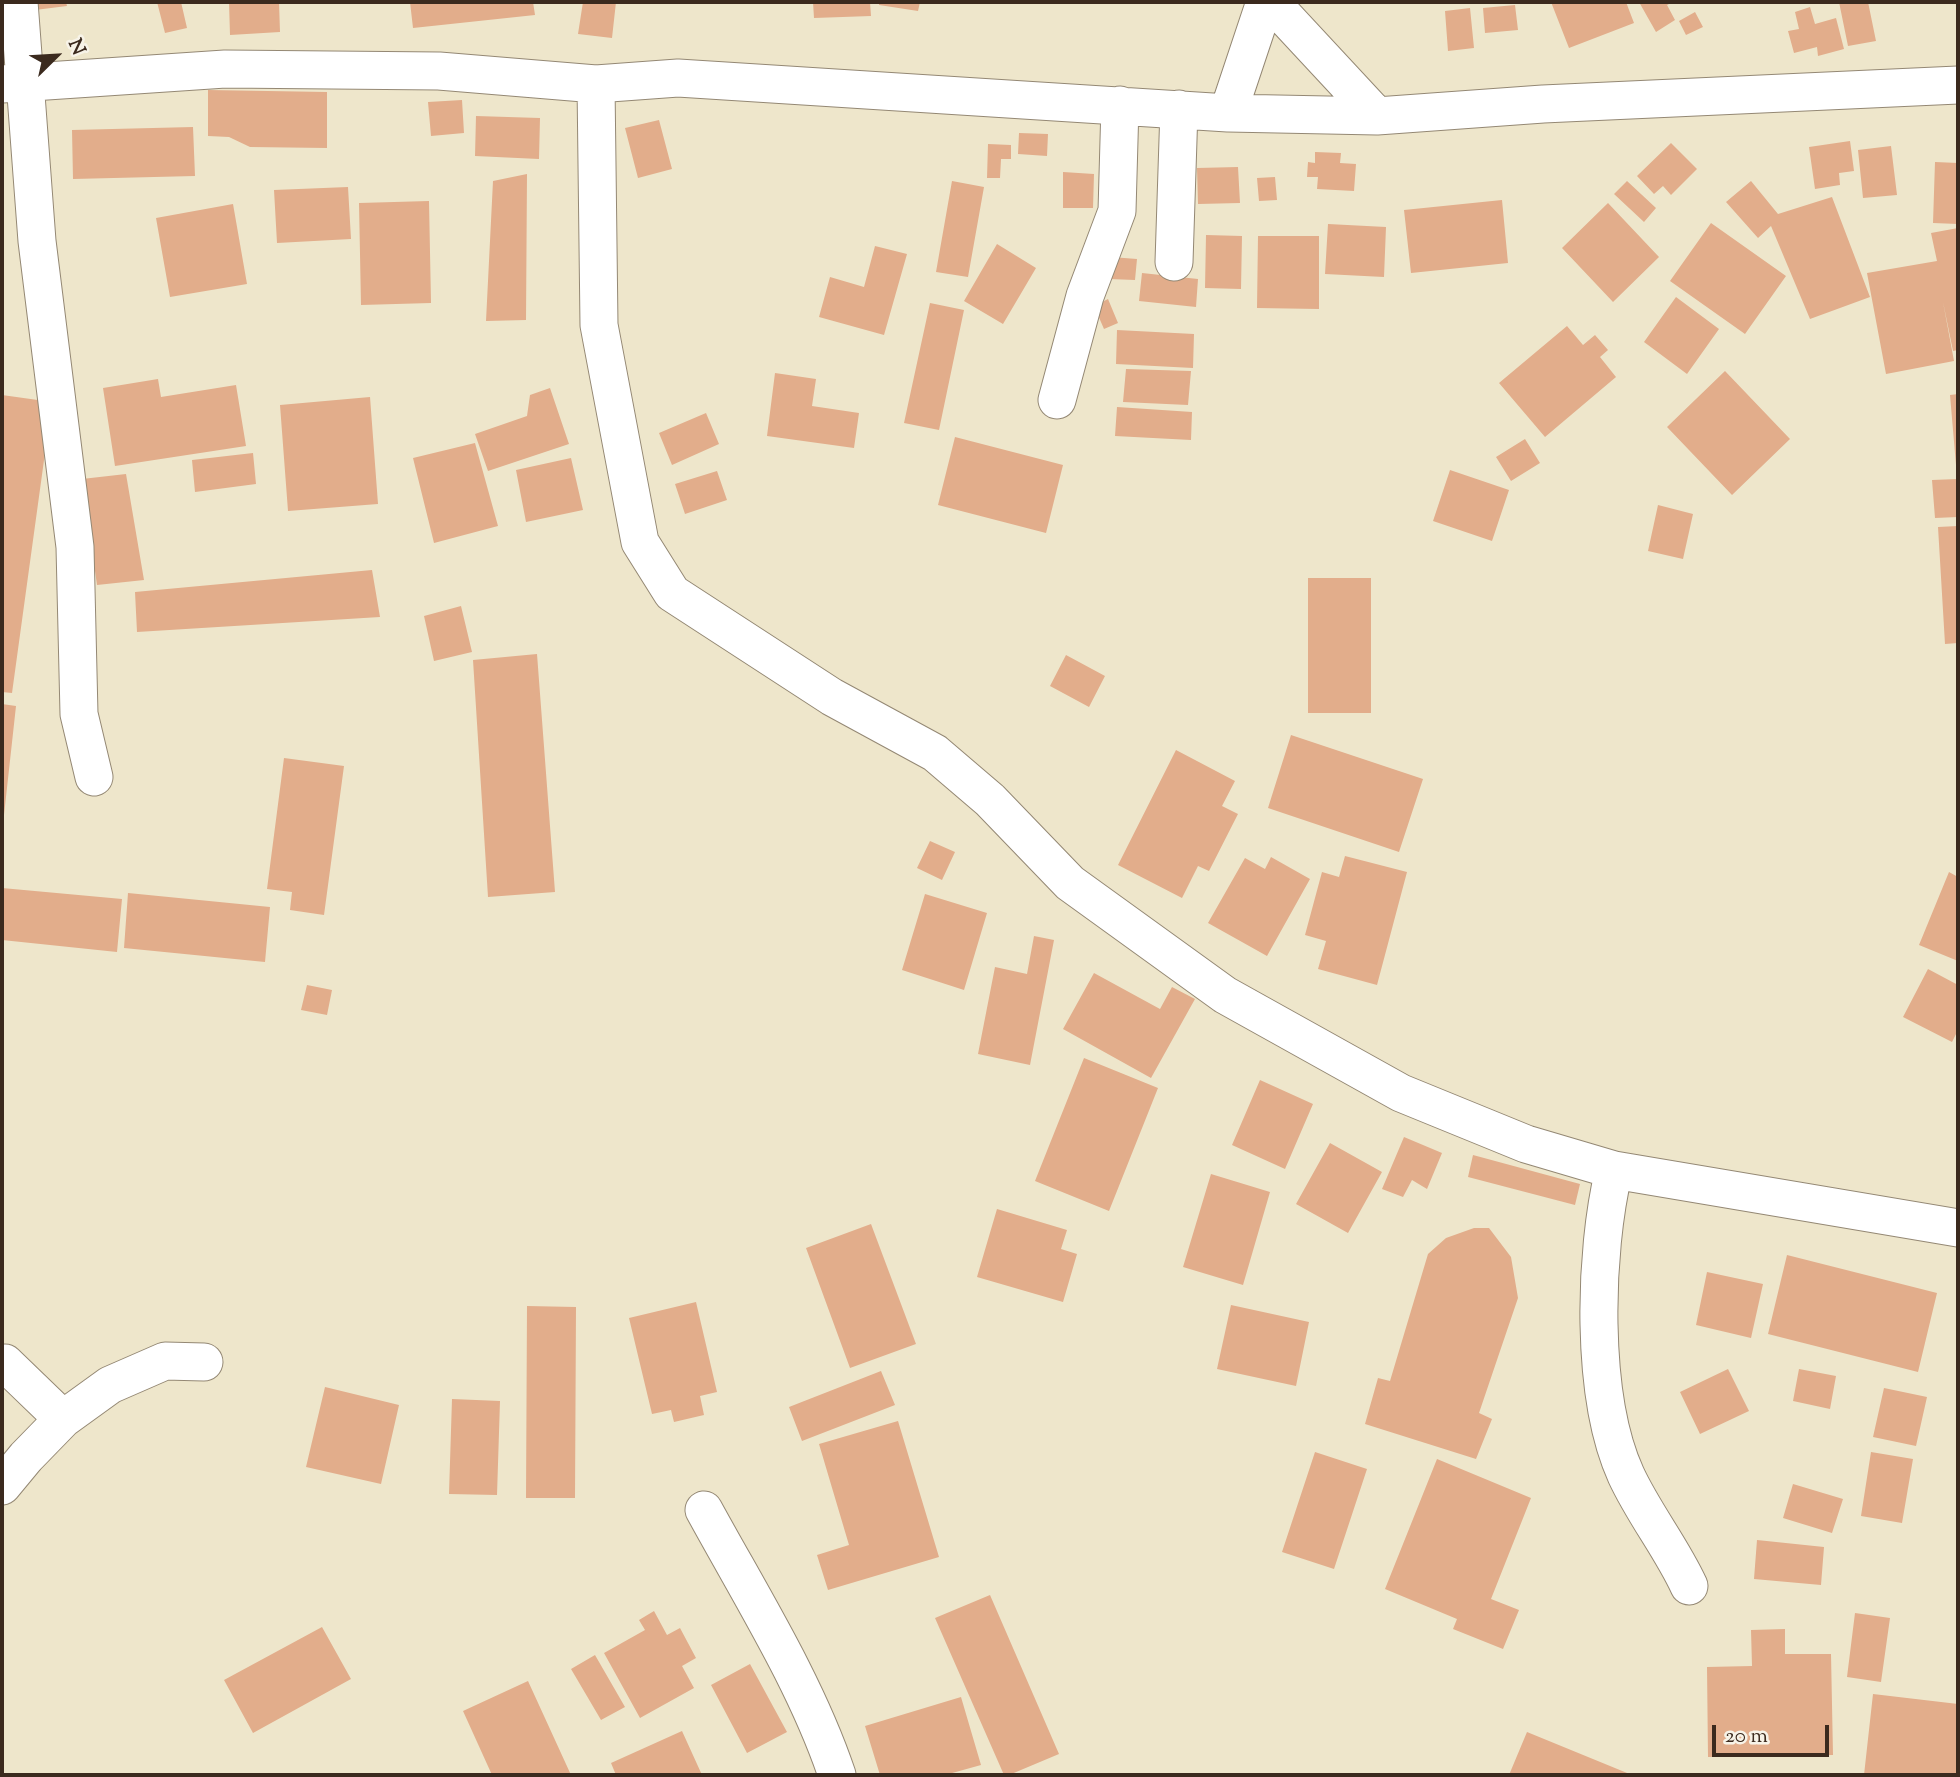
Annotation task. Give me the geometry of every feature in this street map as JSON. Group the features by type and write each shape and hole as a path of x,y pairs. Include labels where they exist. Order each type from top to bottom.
{"street":[{"path":"19,2 13,84 37,241 75,547 79,713 94,777"},
{"path":"1228,113 1265,2"},
{"path":"1271,2 1377,116"},
{"path":"13,84 225,69 439,71 596,84 678,78 1228,113 1377,116 1542,104 1958,85"},
{"path":"596,84 599,325 640,542 672,593 832,697 936,753 990,800 1070,883 1225,995 1401,1093 1526,1144 1614,1170 1958,1228"},
{"path":"1057,400 1085,296 1117,211 1120,105"},
{"path":"1174,262 1179,109"},
{"path":"1614,1170 1605,1210 1599,1260 1600,1325 1610,1430 1626,1474 1672,1550 1689,1587"},
{"path":"2,1486 64,1419 110,1385 165,1361 204,1362"},
{"path":"5,1363 64,1419"},
{"path":"704,1510 787,1663 829,1751 837,1775"}],"building":[{"path":"34,2 66,2 67,6 35,10"},
{"path":"157,2 181,2 187,28 165,33"},
{"path":"229,2 279,2 280,32 230,35"},
{"path":"410,2 533,2 535,15 413,28"},
{"path":"583,2 616,2 612,38 578,34"},
{"path":"813,2 870,2 871,16 814,18"},
{"path":"879,2 920,2 918,11 879,5"},
{"path":"1551,2 1626,2 1634,23 1569,48"},
{"path":"1639,2 1673,2 1667,5 1675,20 1656,32"},
{"path":"1839,2 1868,2 1876,41 1848,46"},
{"path":"1515,5 1518,30 1485,33 1483,8"},
{"path":"1810,7 1815,24 1836,18 1844,49 1818,56 1817,47 1794,53 1788,31 1799,29 1795,12"},
{"path":"1470,8 1474,48 1448,51 1445,11"},
{"path":"1695,12 1703,27 1686,35 1679,21"},
{"path":"208,90 327,92 327,148 250,147 229,137 208,136"},
{"path":"462,100 464,133 431,136 428,102"},
{"path":"476,116 540,118 539,159 475,156"},
{"path":"659,120 672,169 638,178 625,128"},
{"path":"193,127 195,176 73,179 72,130"},
{"path":"1019,133 1048,134 1047,156 1018,154"},
{"path":"1850,141 1854,171 1839,173 1840,185 1815,189 1809,147"},
{"path":"1671,143 1697,169 1671,195 1663,186 1654,194 1637,176"},
{"path":"988,144 1011,145 1011,159 1001,159 1000,178 987,178"},
{"path":"1891,146 1897,195 1863,198 1858,150"},
{"path":"1315,152 1341,153 1340,163 1356,164 1354,191 1317,189 1318,177 1307,177 1308,162 1315,163"},
{"path":"1935,162 1958,163 1958,224 1933,223"},
{"path":"1238,167 1240,203 1198,204 1197,168"},
{"path":"1063,172 1094,174 1093,208 1063,208"},
{"path":"527,174 526,320 486,321 493,181"},
{"path":"1275,177 1277,200 1259,201 1257,178"},
{"path":"952,181 984,187 968,277 936,272"},
{"path":"1627,181 1656,208 1644,222 1614,194"},
{"path":"1751,181 1778,214 1832,197 1870,297 1810,319 1771,226 1758,238 1726,202"},
{"path":"348,187 351,239 277,243 274,190"},
{"path":"1502,200 1508,263 1411,273 1404,210"},
{"path":"429,201 431,303 361,305 359,203"},
{"path":"1608,203 1659,257 1613,302 1562,248"},
{"path":"233,204 247,284 170,297 156,218"},
{"path":"1711,223 1786,276 1745,334 1670,281"},
{"path":"1328,224 1386,227 1384,277 1325,274"},
{"path":"1958,228 1958,350 1953,351 1943,302 1954,361 1886,374 1867,273 1937,261 1931,233"},
{"path":"1206,235 1242,236 1241,289 1205,288"},
{"path":"1258,236 1319,236 1319,309 1257,308"},
{"path":"997,244 1036,268 1003,324 964,301"},
{"path":"875,246 907,254 884,335 819,317 830,277 864,287"},
{"path":"1111,257 1137,259 1135,280 1109,279"},
{"path":"1142,273 1198,279 1196,307 1139,301"},
{"path":"1676,297 1719,329 1687,374 1644,342"},
{"path":"1108,299 1118,323 1104,329 1094,306"},
{"path":"930,303 964,310 939,430 904,423"},
{"path":"1567,326 1583,345 1595,335 1608,350 1600,357 1616,377 1545,437 1499,383"},
{"path":"1117,330 1194,334 1193,368 1116,364"},
{"path":"1126,369 1191,371 1188,405 1123,402"},
{"path":"1725,371 1790,439 1732,495 1667,427"},
{"path":"775,373 816,379 812,406 859,413 854,448 767,436"},
{"path":"158,379 161,397 236,385 246,446 115,466 103,388"},
{"path":"550,388 569,444 488,471 475,434 527,416 530,395"},
{"path":"1958,394 1958,465 1956,465 1950,395"},
{"path":"2,395 52,402 12,693 2,692"},
{"path":"370,397 378,504 288,511 280,405"},
{"path":"1117,407 1192,412 1191,440 1115,436"},
{"path":"706,413 719,444 672,465 659,433"},
{"path":"955,437 1063,465 1046,533 938,505"},
{"path":"1525,439 1540,463 1511,481 1496,457"},
{"path":"475,443 498,526 434,543 413,458"},
{"path":"253,453 256,484 195,492 192,460"},
{"path":"571,458 583,510 526,522 516,470"},
{"path":"1450,470 1509,490 1492,541 1433,521"},
{"path":"717,471 727,500 685,514 675,484"},
{"path":"126,474 144,580 97,585 82,479"},
{"path":"1958,479 1958,517 1935,518 1932,480"},
{"path":"1658,505 1693,514 1683,559 1648,551"},
{"path":"1958,526 1958,643 1945,644 1938,527"},
{"path":"372,570 380,617 137,632 135,592"},
{"path":"1308,578 1371,578 1371,713 1308,713"},
{"path":"461,606 472,652 434,661 424,616"},
{"path":"537,654 555,892 488,897 473,660"},
{"path":"1066,655 1105,676 1089,707 1050,686"},
{"path":"2,704 16,706 4,815 2,815"},
{"path":"1291,735 1423,779 1399,852 1268,808"},
{"path":"1176,750 1235,781 1222,806 1238,814 1209,871 1198,866 1182,898 1118,865"},
{"path":"284,758 344,766 324,915 290,910 292,892 267,889"},
{"path":"930,841 955,852 942,880 917,868"},
{"path":"1345,856 1407,872 1377,985 1318,969 1326,941 1305,935 1322,872 1339,877"},
{"path":"1271,857 1310,879 1267,956 1208,923 1245,858 1265,869"},
{"path":"1949,872 1958,877 1958,961 1919,945"},
{"path":"2,888 122,899 117,952 2,940"},
{"path":"128,893 270,907 265,962 124,948"},
{"path":"925,894 987,913 964,990 902,970"},
{"path":"1034,936 1054,940 1030,1065 978,1054 995,967 1027,974"},
{"path":"1928,969 1958,985 1958,1030 1952,1042 1903,1017"},
{"path":"1094,973 1160,1009 1172,987 1195,999 1151,1078 1063,1029"},
{"path":"307,985 332,990 327,1015 301,1010"},
{"path":"1084,1058 1158,1088 1109,1211 1035,1181"},
{"path":"1260,1080 1313,1104 1285,1169 1232,1145"},
{"path":"1404,1137 1442,1153 1427,1189 1412,1180 1403,1197 1382,1189"},
{"path":"1330,1143 1382,1172 1348,1233 1296,1204"},
{"path":"1473,1155 1580,1184 1575,1205 1468,1177"},
{"path":"1211,1174 1270,1192 1243,1285 1183,1267"},
{"path":"997,1209 1067,1230 1061,1249 1077,1254 1063,1302 977,1277"},
{"path":"871,1224 916,1344 850,1368 806,1248"},
{"path":"1474,1228 1489,1228 1511,1257 1518,1298 1479,1413 1492,1419 1476,1459 1365,1424 1378,1378 1390,1381 1428,1254 1446,1238"},
{"path":"1787,1255 1937,1293 1918,1372 1768,1334"},
{"path":"1707,1272 1763,1284 1751,1338 1696,1325"},
{"path":"696,1302 717,1392 700,1396 704,1415 674,1422 671,1410 652,1414 629,1318"},
{"path":"1231,1305 1309,1322 1296,1386 1217,1369"},
{"path":"527,1306 576,1307 575,1498 526,1498"},
{"path":"1728,1369 1749,1411 1700,1434 1680,1392"},
{"path":"1799,1369 1836,1376 1830,1409 1793,1401"},
{"path":"881,1371 895,1405 802,1441 789,1407"},
{"path":"325,1387 399,1405 381,1484 306,1467"},
{"path":"1884,1388 1927,1397 1916,1446 1873,1437"},
{"path":"452,1399 500,1401 497,1495 449,1494"},
{"path":"898,1421 939,1557 828,1590 817,1555 849,1545 819,1444"},
{"path":"1315,1452 1367,1469 1334,1569 1282,1552"},
{"path":"1871,1452 1913,1459 1902,1523 1861,1516"},
{"path":"1437,1459 1531,1498 1491,1599 1519,1610 1503,1649 1453,1629 1457,1619 1385,1589"},
{"path":"1793,1484 1843,1499 1832,1533 1783,1518"},
{"path":"1757,1540 1824,1547 1821,1585 1754,1579"},
{"path":"990,1595 1059,1754 1009,1775 1004,1775 935,1618"},
{"path":"654,1611 667,1635 680,1628 696,1658 682,1666 694,1688 640,1718 604,1653 645,1630 639,1620"},
{"path":"1855,1613 1890,1618 1881,1682 1847,1677"},
{"path":"322,1627 351,1679 253,1733 224,1680"},
{"path":"1785,1629 1785,1654 1831,1654 1833,1755 1708,1757 1707,1667 1752,1666 1751,1630"},
{"path":"595,1655 625,1707 601,1720 571,1669"},
{"path":"750,1664 787,1732 747,1753 711,1685"},
{"path":"528,1681 571,1775 492,1775 463,1711"},
{"path":"1873,1694 1958,1704 1958,1775 1864,1775"},
{"path":"961,1697 981,1765 945,1775 880,1775 865,1726"},
{"path":"682,1731 702,1775 616,1775 611,1763"},
{"path":"1527,1732 1632,1775 1509,1775"}]}
